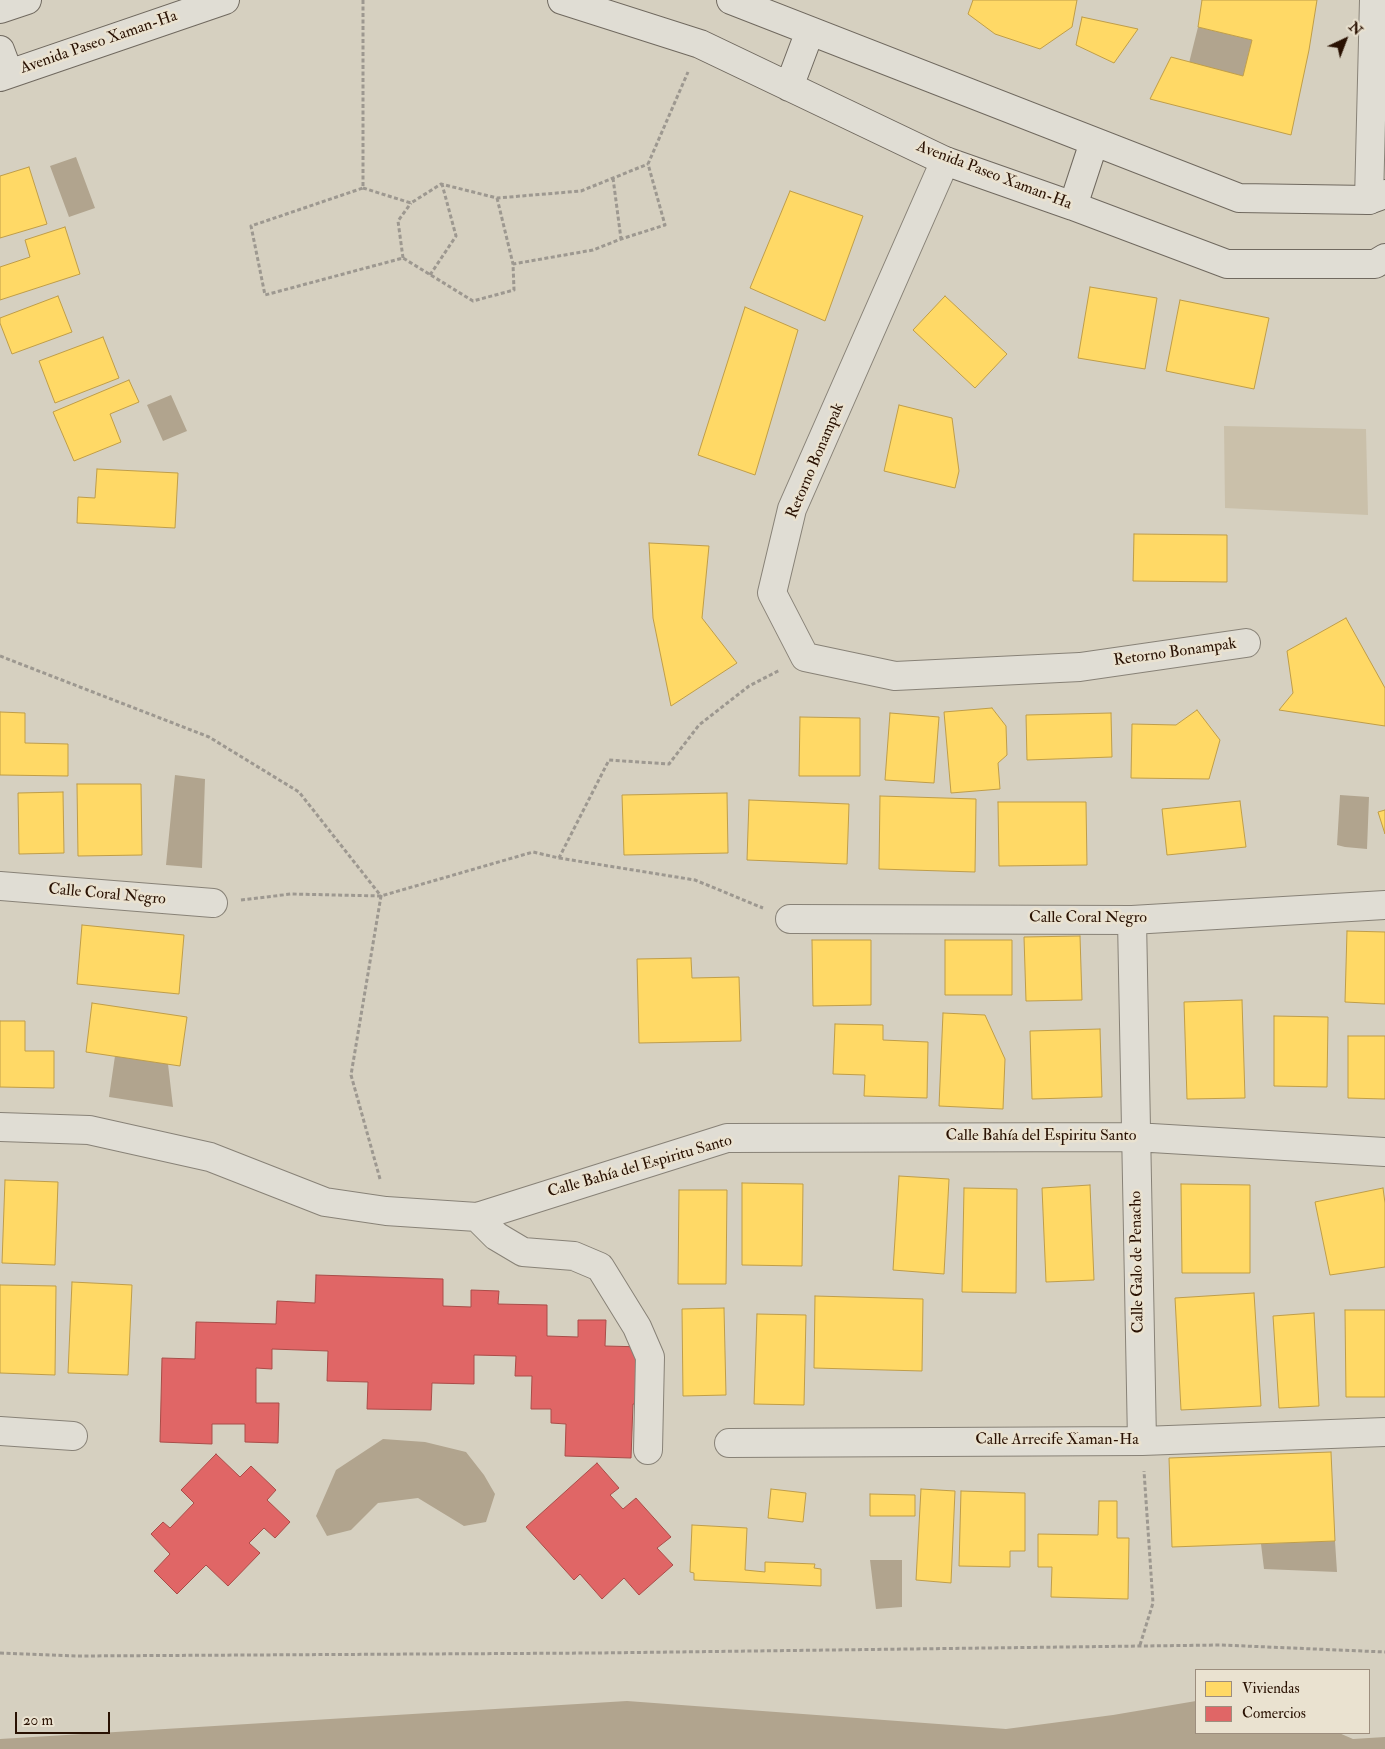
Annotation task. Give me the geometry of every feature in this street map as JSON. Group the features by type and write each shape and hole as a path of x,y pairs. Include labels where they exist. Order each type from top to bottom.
{"street":[{"path":"0,9 26,0"},
{"name":"Avenida Paseo Xaman-Ha","path":"3,67 226,0"},
{"name":"Avenida Paseo Xaman-Ha","path":"562,0 700,44 945,161 1228,264 1374,264 1385,258"},
{"path":"731,0 1239,198 1377,197 1374,0"},
{"path":"789,87 810,31"},
{"path":"1073,206 1094,142"},
{"name":"Retorno Bonampak","path":"945,161 792,509 772,593 805,657 895,676 1080,667 1246,643"},
{"name":"Calle Coral Negro","path":"0,886 213,904"},
{"name":"Calle Coral Negro","path":"790,919 1132,920 1385,905"},
{"name":"Calle Galo de Penacho","path":"1132,920 1142,1440"},
{"name":"Calle Bahía del Espiritu Santo","path":"0,1127 90,1130 210,1157 325,1202 386,1211 477,1217 727,1138 1135,1137 1385,1152"},
{"path":"477,1217 496,1236 523,1252 574,1256 600,1267 637,1327 650,1357 648,1450"},
{"path":"0,1431 73,1436"},
{"name":"Calle Arrecife Xaman-Ha","path":"729,1443 1142,1440 1385,1432"}],"path":[{"path":"362,188 363,0"},
{"path":"513,264 593,250 665,225 648,164 700,44"},
{"path":"402,258 398,220 411,203 442,184 497,198 581,191 648,164"},
{"path":"613,178 621,239"},
{"path":"430,275 456,236 442,184"},
{"path":"411,203 362,188 251,226 265,295 402,258 473,301 514,290 513,264 497,198"},
{"path":"0,656 209,737 299,792 381,896 351,1075 379,1176 386,1211"},
{"path":"559,858 609,760 668,764 699,725 748,686 805,657"},
{"path":"213,904 291,894 381,896 533,852 695,880 790,919"},
{"path":"1140,1645 1154,1603 1142,1440"},
{"path":"0,1653 77,1656 597,1653 1140,1645 1221,1645 1385,1652"}],"shaded area":[{"path":"1198,27 1252,40 1243,76 1189,63"},
{"path":"76,157 95,208 69,217 50,166"},
{"path":"171,395 187,431 163,441 147,405"},
{"path":"1224,426 1366,429 1368,515 1225,508"},
{"path":"175,775 205,779 202,868 166,865"},
{"path":"1340,795 1369,797 1367,849 1337,845"},
{"path":"115,1056 168,1064 173,1107 109,1097"},
{"path":"383,1439 425,1442 466,1452 484,1475 495,1494 486,1522 464,1526 418,1498 378,1503 351,1530 327,1536 316,1516 336,1470"},
{"path":"1335,1541 1337,1572 1264,1569 1261,1544"},
{"path":"870,1560 902,1560 902,1607 876,1609"},
{"path":"627,1701 1006,1729 1113,1715 1195,1701 1195,1734 1341,1734 1353,1739 1385,1737 1385,1749 0,1749 0,1739"}],"building: Viviendas":[{"path":"973,0 1077,0 1072,27 1040,49 995,34 968,14"},
{"path":"1202,0 1317,0 1309,50 1291,135 1150,99 1171,57 1243,76 1252,40 1198,27"},
{"path":"1082,17 1138,29 1114,63 1076,45"},
{"path":"29,167 47,224 0,238 0,176"},
{"path":"790,191 863,216 825,321 750,288"},
{"path":"65,227 80,274 0,300 0,267 30,257 25,240"},
{"path":"1090,287 1157,298 1145,369 1078,358"},
{"path":"58,296 72,332 12,354 0,323 0,318"},
{"path":"945,296 1007,354 975,388 913,330"},
{"path":"1180,300 1269,318 1254,389 1166,371"},
{"path":"745,307 798,330 755,475 698,455"},
{"path":"103,337 119,378 55,403 39,361"},
{"path":"129,380 139,402 110,414 121,442 74,461 53,412"},
{"path":"899,405 952,418 959,471 955,488 884,471"},
{"path":"97,469 178,473 175,528 77,523 78,497 95,498"},
{"path":"1134,534 1227,535 1227,582 1133,581"},
{"path":"649,543 709,546 702,618 737,663 671,706 653,618"},
{"path":"1346,618 1385,688 1385,726 1279,710 1293,693 1287,651"},
{"path":"992,708 1006,726 1007,755 998,763 1000,789 951,793 944,712"},
{"path":"1197,710 1220,740 1209,779 1131,778 1132,724 1176,725"},
{"path":"0,712 25,713 25,743 68,744 68,776 0,775"},
{"path":"890,713 939,717 934,783 885,780"},
{"path":"1111,713 1112,757 1027,760 1026,715"},
{"path":"800,717 860,718 860,776 799,776"},
{"path":"77,784 141,784 142,855 78,856"},
{"path":"63,792 64,853 19,854 18,793"},
{"path":"727,793 728,853 624,855 622,795"},
{"path":"880,796 976,799 975,872 879,869"},
{"path":"749,800 849,804 847,864 747,860"},
{"path":"1240,801 1246,847 1167,855 1162,809"},
{"path":"998,802 1086,802 1087,865 999,866"},
{"path":"1385,810 1385,834 1378,812"},
{"path":"82,925 184,935 179,994 77,984"},
{"path":"1347,931 1385,932 1385,1004 1345,1002"},
{"path":"1080,936 1082,1000 1026,1001 1024,937"},
{"path":"812,940 871,940 871,1005 813,1006"},
{"path":"945,940 1012,940 1012,995 945,995"},
{"path":"691,958 692,978 739,977 741,1041 639,1043 637,959"},
{"path":"1242,1000 1245,1098 1187,1099 1184,1002"},
{"path":"92,1003 187,1017 180,1066 86,1052"},
{"path":"943,1013 985,1015 1005,1059 1003,1109 939,1106"},
{"path":"1274,1016 1328,1017 1327,1087 1274,1086"},
{"path":"0,1021 25,1021 25,1051 54,1051 54,1088 0,1087"},
{"path":"835,1024 883,1025 883,1040 928,1042 927,1098 864,1096 865,1075 833,1074"},
{"path":"1100,1029 1102,1097 1032,1099 1030,1031"},
{"path":"1348,1036 1385,1036 1385,1099 1348,1098"},
{"path":"899,1176 949,1179 944,1274 893,1270"},
{"path":"5,1180 58,1182 55,1265 2,1263"},
{"path":"742,1183 803,1184 802,1266 742,1265"},
{"path":"1181,1184 1250,1185 1250,1273 1182,1273"},
{"path":"1090,1185 1094,1280 1046,1282 1042,1188"},
{"path":"964,1188 1017,1189 1016,1293 962,1292"},
{"path":"1383,1188 1385,1203 1385,1267 1330,1275 1315,1202"},
{"path":"679,1190 727,1190 726,1284 678,1284"},
{"path":"72,1282 132,1285 128,1375 68,1373"},
{"path":"0,1285 56,1286 55,1375 0,1373"},
{"path":"1254,1293 1261,1406 1181,1410 1175,1298"},
{"path":"815,1296 923,1299 922,1371 814,1368"},
{"path":"724,1308 726,1395 683,1396 682,1309"},
{"path":"1345,1310 1385,1310 1385,1397 1346,1397"},
{"path":"1314,1313 1319,1406 1279,1408 1273,1316"},
{"path":"757,1314 806,1315 804,1405 754,1404"},
{"path":"1331,1452 1335,1541 1172,1547 1169,1458"},
{"path":"771,1489 806,1493 803,1522 768,1518"},
{"path":"921,1489 955,1491 951,1583 916,1580"},
{"path":"961,1491 1025,1493 1025,1551 1010,1551 1010,1567 959,1566"},
{"path":"870,1494 915,1495 915,1516 870,1516"},
{"path":"1099,1501 1117,1501 1117,1538 1129,1538 1128,1599 1051,1597 1052,1567 1038,1567 1038,1534 1098,1535"},
{"path":"692,1525 747,1528 745,1570 765,1572 765,1562 815,1564 814,1568 821,1569 821,1586 694,1580 694,1573 690,1572"}],"building: Comercios":[{"path":"316,1275 443,1279 443,1306 471,1307 471,1290 499,1291 498,1304 547,1305 547,1336 578,1337 578,1320 606,1320 605,1346 645,1347 644,1404 633,1404 631,1458 565,1456 566,1424 551,1423 551,1409 531,1409 532,1376 515,1376 516,1356 474,1355 474,1384 432,1383 431,1410 367,1409 368,1382 327,1381 328,1351 272,1349 272,1369 256,1368 256,1403 279,1403 278,1443 245,1442 245,1424 212,1424 212,1444 160,1442 162,1358 195,1359 196,1322 276,1324 277,1301 315,1303"},
{"path":"216,1454 240,1477 251,1466 276,1490 267,1500 290,1522 275,1538 264,1528 249,1543 260,1553 228,1586 206,1565 177,1594 154,1571 170,1554 151,1534 163,1522 170,1528 194,1503 181,1490"},
{"path":"597,1463 619,1488 610,1495 623,1509 636,1498 671,1537 657,1548 673,1565 639,1595 624,1578 602,1599 580,1574 574,1580 526,1527"}]}
